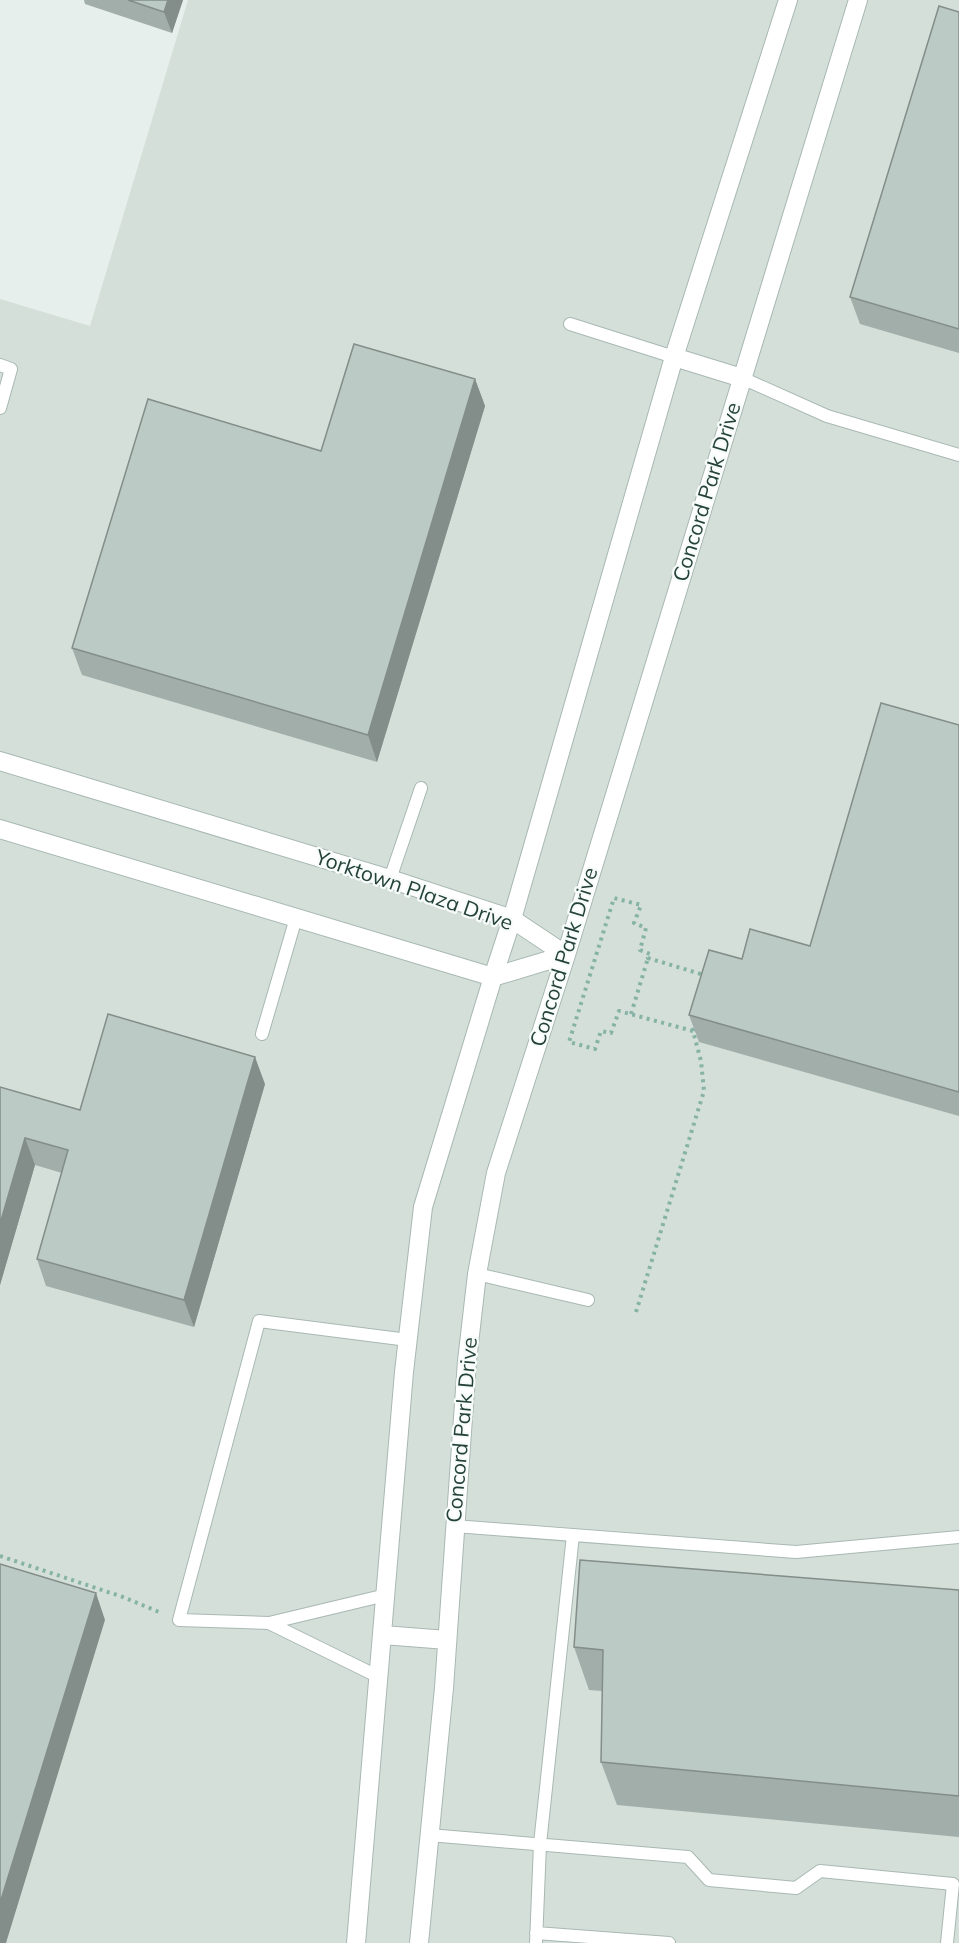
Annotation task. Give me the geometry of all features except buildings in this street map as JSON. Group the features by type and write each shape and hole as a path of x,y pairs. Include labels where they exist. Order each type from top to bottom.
{"street":[{"path":"356,1943 408,1340 423,1207 512,919 674,357 788,0"},
{"name":"Concord Park Drive","path":"419,1943 444,1689 467,1361 477,1274 496,1173 566,955 858,0"},
{"path":"674,357 742,378"},
{"name":"Yorktown Plaza Drive","path":"0,761 390,879 512,919 566,955"},
{"path":"0,829 493,977 566,955"},
{"path":"383,1635 447,1640"}],"lane":[{"path":"570,324 674,357"},
{"path":"0,365 11,369 0,408"},
{"path":"742,378 828,416 959,455"},
{"path":"390,879 421,788"},
{"path":"262,1034 296,918"},
{"path":"477,1274 588,1300"},
{"path":"386,1595 269,1623 179,1620 259,1321 408,1340"},
{"path":"454,1526 795,1552 959,1537"},
{"path":"573,1535 540,1844 536,1938 669,1943"},
{"path":"269,1623 379,1677"},
{"path":"429,1834 688,1857 709,1880 796,1888 820,1871 953,1884 947,1943"}],"path":[{"path":"631,1014 650,954 640,950 646,927 634,923 641,905 614,898 569,1042 595,1049 601,1031 611,1033 619,1011 693,1031"},
{"path":"648,958 712,977"},
{"path":"636,1312 704,1091 701,1061 693,1031 697,1020"},
{"path":"0,1556 123,1597 179,1620"}],"shaded area":[{"path":"188,0 959,0 959,1943 0,1943 0,299 90,326"}]}
